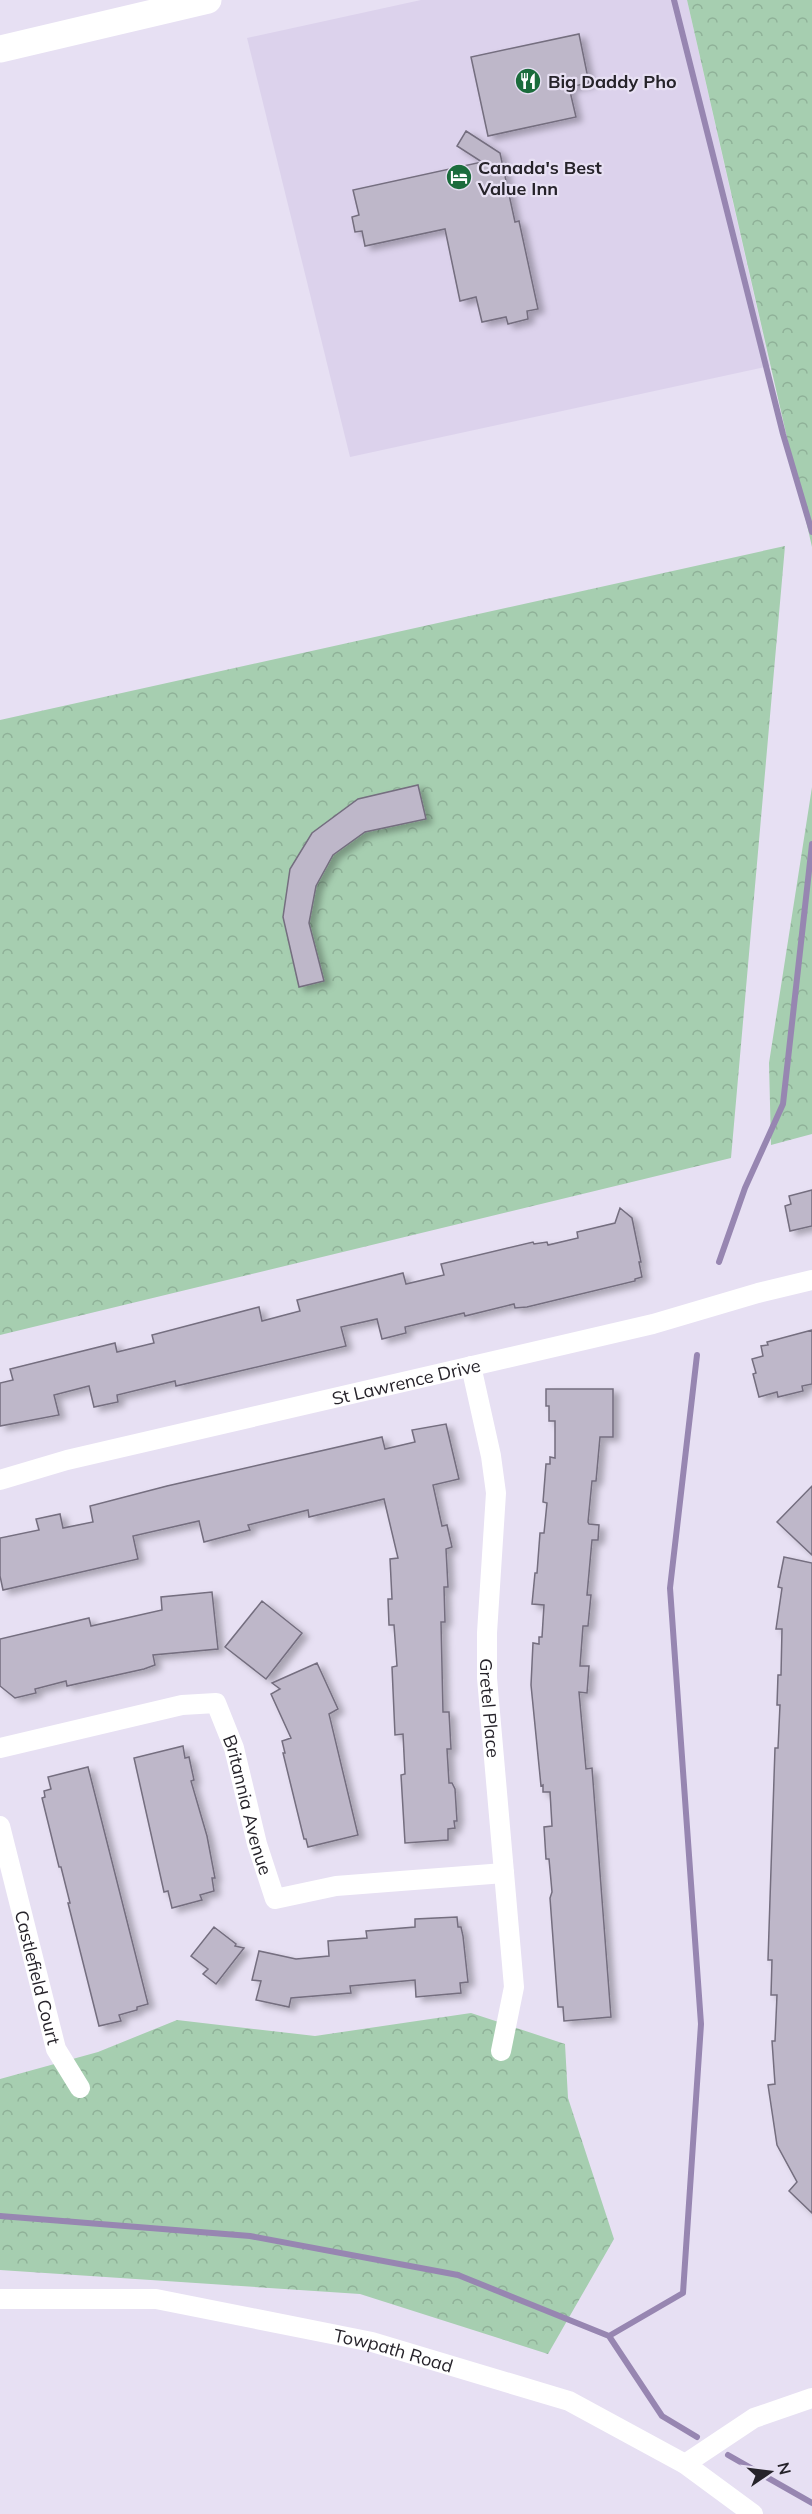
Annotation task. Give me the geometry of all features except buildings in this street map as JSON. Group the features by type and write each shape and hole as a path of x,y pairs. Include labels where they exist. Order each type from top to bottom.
{"main road":[{"path":"0,48 208,0"}],"street":[{"name":"St Lawrence Drive","path":"0,1480 67,1460 653,1324 758,1293 812,1280"},
{"name":"Gretel Place","path":"471,1366 491,1456 496,1493 496,1531 487,1633 487,1678 514,1986 501,2051"},
{"name":"Britannia Avenue","path":"0,1748 182,1705 216,1704 234,1748 257,1844 275,1899 336,1886 504,1873"},
{"name":"Castlefield Court","path":"0,1826 56,2049 80,2088"},
{"name":"Towpath Road","path":"0,2300 156,2299 372,2342 569,2401 685,2464 753,2514"},
{"path":"685,2464 754,2418 812,2398"}],"shaded area":[{"path":"421,0 687,0 770,366 350,457 247,38"}],"green space":[{"path":"687,0 812,0 812,547"},
{"path":"785,546 731,1158 0,1335 0,720"},
{"path":"812,787 812,1134 771,1145 769,1063"},
{"path":"471,2013 565,2044 568,2098 614,2239 548,2354 360,2294 0,2270 0,2079 98,2052 177,2020 315,2036"}],"waterway":[{"path":"674,0 783,434 812,532"},
{"path":"719,1262 745,1188 783,1104 812,844"},
{"path":"609,2336 683,2293 701,2024 670,1588 697,1355"},
{"path":"0,2216 250,2236 458,2275 609,2336 662,2416 697,2437"},
{"path":"728,2455 812,2503"}],"place":[{"name":"Big Daddy Pho","path":"528,81"},
{"name":"Canada's Best Value Inn","path":"459,177"}]}
